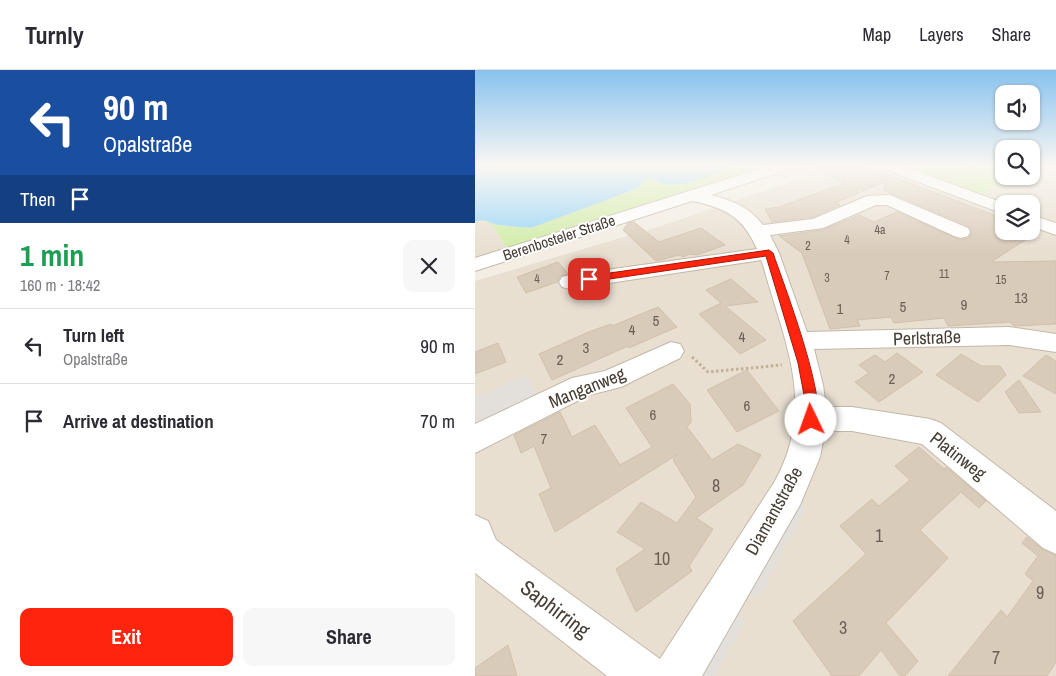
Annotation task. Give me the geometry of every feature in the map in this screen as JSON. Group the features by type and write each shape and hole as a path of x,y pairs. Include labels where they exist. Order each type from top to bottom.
{"street":[{"name":"Diamantstraße","path":"691,196 720,194"},
{"name":"Diamantstraße","path":"677,676 789,491 808,444 811,420 810,395 800,352 764,242 747,217 725,194"},
{"path":"965,194 995,206"},
{"name":"Berenbosteler Straße","path":"475,265 691,196"},
{"path":"571,282 764,242 817,224 878,198 890,200 961,232"},
{"path":"1040,223 1056,229"},
{"name":"Perlstraße","path":"800,352 1009,336 1056,343"},
{"name":"Manganweg","path":"475,439 582,386 611,380 671,351"},
{"name":"Platinweg","path":"811,420 851,419 930,432 1047,528"},
{"name":"Saphirring","path":"475,534 481,553 645,676"}],"path":[{"path":"671,351 687,351 708,372 800,352"}],"shaded area":[{"path":"754,194 964,194 995,206 995,240 1040,240 1040,224 1056,230 1056,676 475,676 475,281 658,227"},
{"path":"983,194 1056,194 1056,226 1040,220 1040,195 995,195 995,202 978,198"},
{"path":"482,220 493,226 507,248 475,258 475,222"},
{"path":"526,375 537,397 477,426 475,398"},
{"path":"799,497 806,506 760,595 746,599"},
{"path":"737,610 744,622 715,676 701,676"}],"green space":[{"path":"622,194 680,194 507,248 493,226 482,220 498,225 531,228"},
{"path":"968,194 983,194 978,198"}],"water":[{"path":"475,194 622,194 531,228 498,225 482,220 475,222"}],"building":[{"path":"814,194 856,194 835,203 840,205 813,217 772,222 765,209 779,207"},
{"path":"893,194 939,194 995,216 995,240 1025,240 991,262 1056,261 1056,324 1014,326 1010,322 948,326 944,318 894,323 891,317 857,320 860,326 830,329 802,253 779,236 823,230 859,215 874,222 897,212 960,240 969,238 972,231 969,226"},
{"path":"634,222 659,242 701,228 725,245 697,255 690,254 683,257 679,255 656,261 623,230 628,223"},
{"path":"558,262 568,274 560,276 557,282 526,293 517,277"},
{"path":"731,279 758,302 725,306 766,340 740,354 699,314 721,303 706,290"},
{"path":"658,307 677,327 629,348 628,346 552,380 539,354 591,331 611,324 612,326"},
{"path":"498,343 506,362 475,374 475,352"},
{"path":"897,353 923,372 879,402 855,382 869,373 859,365 875,355 885,362"},
{"path":"961,354 981,366 1000,366 1006,375 978,402 936,375"},
{"path":"1046,355 1056,361 1056,394 1023,376"},
{"path":"747,370 779,411 737,432 707,390"},
{"path":"1019,380 1041,412 1019,413 1005,392"},
{"path":"673,384 690,404 691,422 687,427 712,460 738,444 761,455 743,485 696,518 713,529 689,566 692,571 636,612 616,569 645,549 617,532 641,502 677,523 696,497 673,460 678,454 555,532 539,494 551,488 534,446 521,453 514,435 560,412 572,437 595,425 620,465 652,447 626,408"},
{"path":"919,447 986,501 979,508 961,492 920,530 948,558 886,623 918,661 905,676 900,676 881,650 859,676 832,676 793,621 866,554 840,526 872,499 879,506 910,480 895,466"},
{"path":"1027,537 1042,549 1056,556 1056,662 1047,676 948,676 1001,610 1007,617 1033,581 1025,574 1038,556 1022,543"},
{"path":"508,645 517,676 475,676 475,668"}],"route":[{"path":"589,279 769,253 803,363 810,395 811,420"}]}
